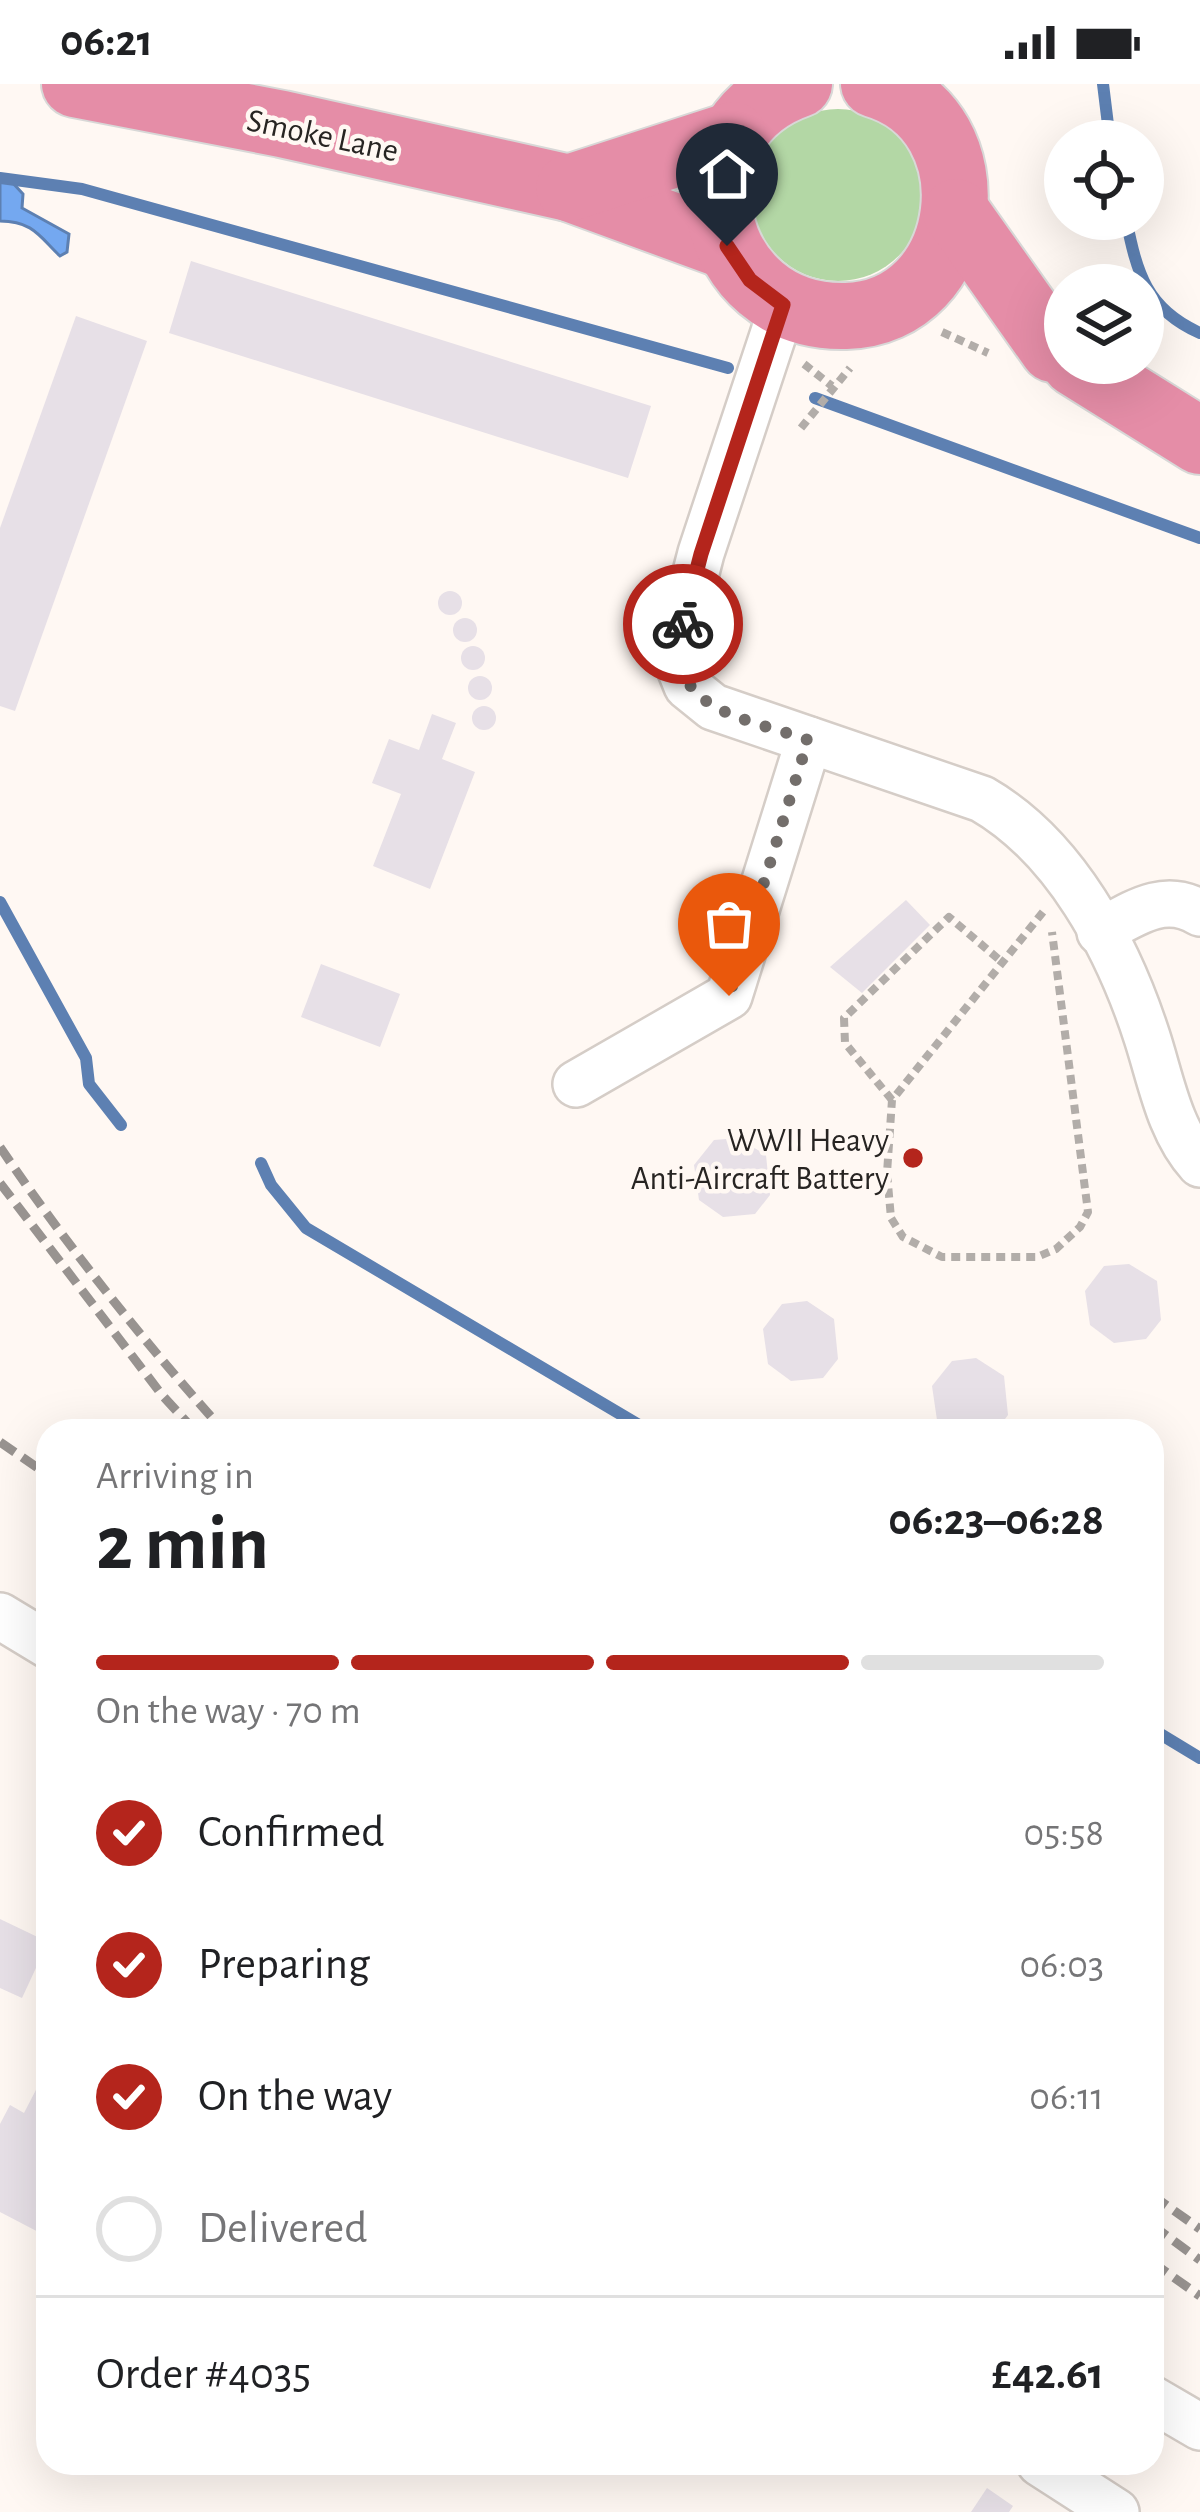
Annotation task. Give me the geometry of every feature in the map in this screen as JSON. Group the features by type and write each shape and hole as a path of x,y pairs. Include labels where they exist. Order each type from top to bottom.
{"highway":[{"name":"Smoke Lane","path":"75,84 569,188 727,246"},
{"path":"799,84 754,109 734,135 720,171 717,209 727,246 750,280 783,305 817,316 852,316 885,307 983,313 1044,355"},
{"path":"874,84 911,104 937,106 956,183 956,212 935,266 925,310"},
{"path":"569,188 734,135"},
{"path":"956,212 1044,350"},
{"path":"1096,384 1200,441"}],"lane":[{"path":"783,305 701,554 677,646 677,661 688,686 713,707 982,799 1021,825 1049,854 1100,932 1142,1022 1175,1126 1200,1164"},
{"path":"576,1084 729,996 808,740"},
{"path":"1100,932 1162,902 1186,904 1200,913"},
{"path":"0,1616 36,1638"},
{"path":"1164,2406 1200,2428"},
{"path":"1059,2475 1116,2512"}],"path":[{"path":"925,310 952,334 1044,357"},
{"path":"801,428 858,360"},
{"path":"1051,903 1053,950 1088,1212 1080,1227 1056,1249 1037,1257 942,1257 903,1237 891,1218 887,1173 892,1100 1002,962 1051,903"},
{"path":"892,1100 845,1043 844,1018 949,917 1002,962"},
{"path":"780,1179 887,1173"}],"green space":[{"path":"838,109 871,116 899,134 917,162 924,195 917,228 899,256 871,274 838,281 805,274 777,256 759,228 752,195 759,162 777,134 805,116"}],"water":[{"path":"0,178 10,180 23,194 22,208 69,234 67,252 60,256 28,227 0,221"}],"building":[{"path":"191,261 651,406 628,478 169,333"},
{"path":"76,316 147,341 15,711 0,706 0,528"},
{"path":"450,591 462,603 450,615 438,603"},
{"path":"465,618 477,630 465,642 453,630"},
{"path":"473,646 485,658 473,670 461,658"},
{"path":"480,676 492,688 480,700 468,688"},
{"path":"484,706 496,718 484,730 472,718"},
{"path":"432,714 456,723 442,759 475,772 430,889 373,866 401,794 372,783 389,739 419,750"},
{"path":"906,900 930,925 862,993 830,967"},
{"path":"321,964 400,994 380,1047 301,1017"},
{"path":"738,1138 766,1155 770,1195 755,1214 723,1217 699,1200 694,1165 714,1140"},
{"path":"1129,1264 1157,1281 1161,1320 1146,1339 1114,1343 1090,1325 1085,1291 1104,1266"},
{"path":"807,1301 834,1319 838,1359 823,1378 791,1381 768,1364 763,1329 782,1304"},
{"path":"976,1358 1004,1376 1005,1419 937,1419 932,1386 952,1361"},
{"path":"0,1919 36,1936 36,1968 22,1998 0,1988"},
{"path":"36,2090 36,2231 0,2212 0,2124 10,2105 24,2113"},
{"path":"987,2488 1013,2506 1009,2512 971,2512"}],"waterway":[{"path":"1103,84 1107,120"},
{"path":"0,178 82,189 728,368"},
{"path":"1131,240 1140,272 1156,301 1200,333"},
{"path":"815,398 1200,538"},
{"path":"0,902 86,1058 89,1084 121,1125"},
{"path":"261,1163 271,1185 306,1228 629,1419"},
{"path":"1164,1736 1200,1758"}],"railway":[{"path":"0,1147 107,1293 214,1419"},
{"path":"0,1183 184,1419"},
{"path":"0,1442 36,1467"},
{"path":"1164,2204 1200,2229"},
{"path":"1164,2234 1200,2260"},
{"path":"1164,2270 1200,2296"}],"way so far":[{"path":"683,624 677,661 688,686 701,700 808,740 729,996"}],"place":[{"name":"WWII Heavy Anti-Aircraft Battery","path":"913,1158"}],"route":[{"path":"683,624 701,554 783,305 750,280 727,246"}]}
